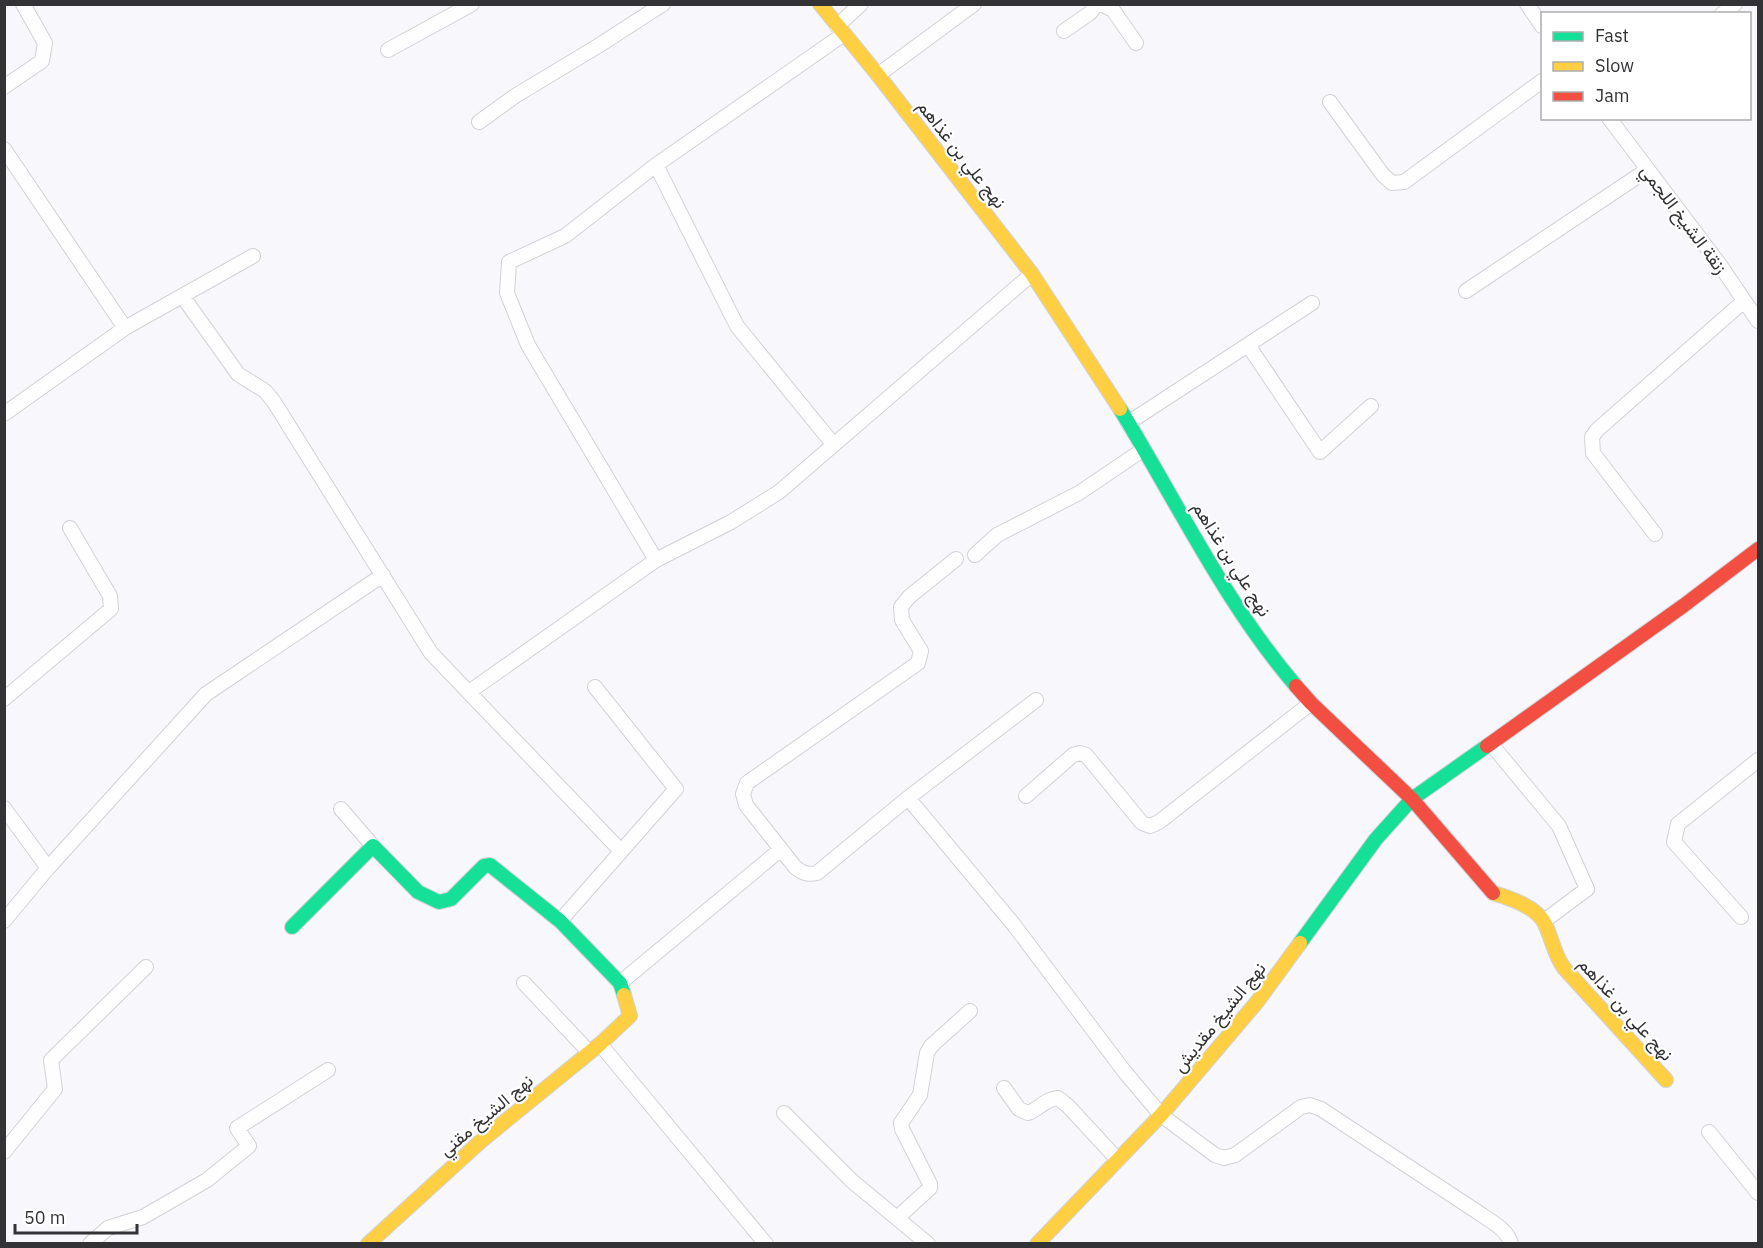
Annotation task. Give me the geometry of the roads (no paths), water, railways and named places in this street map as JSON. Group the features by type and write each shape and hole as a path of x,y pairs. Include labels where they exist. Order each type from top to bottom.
{"street":[{"path":"4,87 42,61 45,51 45,43 22,4"},
{"path":"388,50 472,4"},
{"path":"479,122 514,96 663,4"},
{"name":"نهج علي بن غذاهم","path":"820,4 1032,274 1144,448 1220,577 1269,654 1311,703 1412,799 1491,892 1521,902 1544,921 1557,958 1564,968 1666,1080"},
{"path":"656,560 528,345 507,293 508,262 565,236 656,165 841,30 861,4"},
{"path":"878,75 974,4"},
{"path":"1064,31 1090,14 1099,4 1113,10 1136,43"},
{"path":"1527,4 1541,25"},
{"path":"1330,102 1383,175 1392,183 1404,182 1541,82"},
{"name":"زنقة الشيخ اللجمي","path":"1610,120 1758,321"},
{"path":"4,148 125,328"},
{"path":"656,165 737,326 833,444"},
{"path":"1466,291 1647,170"},
{"path":"4,414 125,328 253,256"},
{"path":"469,692 656,560 731,522 779,492 1032,274"},
{"path":"183,297 238,374 265,391 274,402 431,653 621,851"},
{"path":"1655,534 1593,453 1592,437 1597,430 1744,301"},
{"path":"1128,423 1312,303"},
{"path":"1248,345 1320,452 1371,406"},
{"path":"975,555 997,536 1079,493 1144,448"},
{"path":"4,699 111,609 110,596 70,528"},
{"name":"نهج الشيخ مقديش","path":"1037,1244 1161,1115 1257,1002 1376,839 1412,799 1683,606 1758,549"},
{"path":"956,559 909,597 901,607 902,620 921,651 918,663 747,783 743,794 744,800 780,850 801,872 817,873 824,870 908,798 1036,700"},
{"path":"4,921 48,868 206,694 383,575"},
{"path":"560,921 676,789 595,687"},
{"path":"1026,796 1073,755 1080,753 1086,755 1142,823 1150,826 1159,822 1311,703"},
{"path":"1491,744 1559,826 1587,889 1544,921"},
{"path":"1741,917 1674,842 1678,824 1758,760"},
{"path":"908,798 1014,925 1124,1071 1161,1115 1215,1155 1224,1158 1235,1155 1301,1107 1310,1106 1322,1109 1482,1215 1509,1237 1511,1244"},
{"path":"4,808 48,868"},
{"path":"341,809 420,895 437,904 450,901 484,866 490,865 560,921 620,983 780,850"},
{"path":"292,927 373,846"},
{"path":"4,1152 55,1089 51,1060 146,967"},
{"path":"524,983 594,1048 762,1242"},
{"name":"نهج الشيخ مقني","path":"368,1244 480,1141 630,1016 620,983"},
{"path":"897,1218 930,1188 901,1123 920,1095 930,1046 970,1011"},
{"path":"90,1244 108,1228 143,1217 207,1180 249,1146 237,1128 328,1070"},
{"path":"1004,1088 1019,1109 1028,1113 1036,1110 1048,1100 1058,1098 1118,1160"},
{"path":"784,1113 852,1181 928,1244"},
{"path":"1709,1132 1758,1192"}]}
